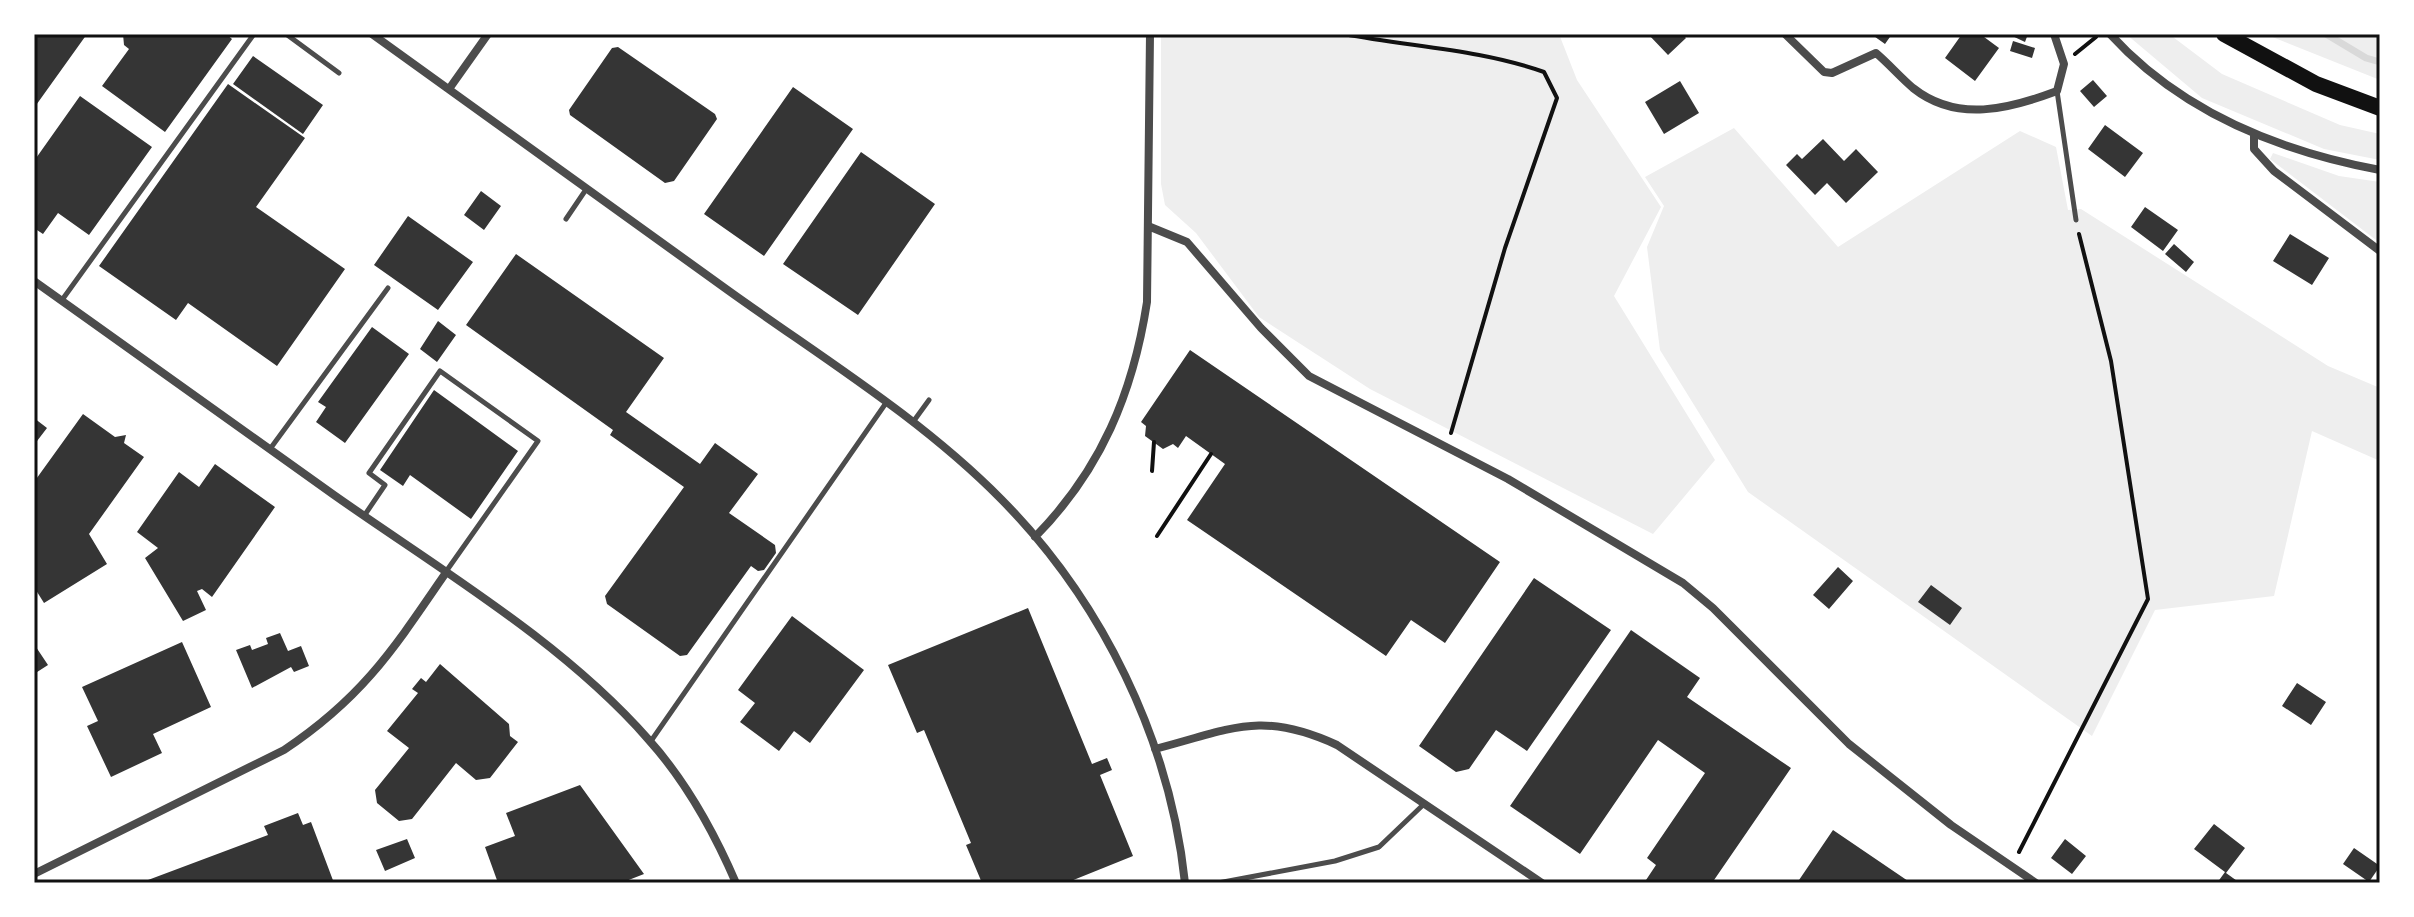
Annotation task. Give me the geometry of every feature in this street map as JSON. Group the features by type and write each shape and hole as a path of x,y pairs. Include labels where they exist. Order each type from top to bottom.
{"main road":[{"path":"2224,34 2316,84 2380,108"}],"street":[{"path":"372,34 886,403 1001,499 1035,537 1087,605 1105,637 1155,749 1185,883"},
{"path":"449,89 488,34"},
{"path":"1035,537 1058,513 1094,464 1131,381 1147,302 1150,34"},
{"path":"1785,34 1824,72 1832,73 1876,53 1914,88 1947,107 1990,110 2057,91 2064,64 2054,34"},
{"path":"2110,34 2152,75 2187,101 2254,135 2321,159 2380,170"},
{"path":"2254,135 2254,149 2274,171 2380,251"},
{"path":"1148,226 1187,242 1261,328 1309,376 1508,479 1683,583 1713,608 1849,744 1951,825 2036,883"},
{"path":"34,281 552,651 605,695 651,741 707,825 736,883"},
{"path":"34,874 284,750 319,727 372,677 445,574"},
{"path":"1155,749 1269,723 1305,730 1337,745 1542,883"}],"lane":[{"path":"62,300 254,34"},
{"path":"286,34 339,73"},
{"path":"2057,91 2076,220"},
{"path":"566,219 587,188"},
{"path":"270,450 388,288"},
{"path":"364,516 385,485 369,473 440,371 538,441 445,574"},
{"path":"913,423 929,400"},
{"path":"651,741 886,403"},
{"path":"1218,883 1335,861 1379,847 1424,804"}],"path":[{"path":"1344,34 1449,48 1516,62 1544,72 1557,98 1505,248 1446,449"},
{"path":"2064,64 2099,34"},
{"path":"2012,866 2148,599 2111,361 2076,220"},
{"path":"1152,471 1154,442"},
{"path":"1157,536 1211,454"}],"shaded area":[{"path":"1161,34 1559,34 1577,80 1661,207 1614,296 1715,460 1653,534 1370,389 1259,317 1196,233 1165,205 1161,184"},
{"path":"2126,34 2169,34 2222,74 2340,125 2380,134 2380,160 2324,149 2202,98"},
{"path":"2265,34 2380,34 2380,80"},
{"path":"1734,128 1838,247 2020,131 2056,147 2068,210 2081,209 2328,366 2380,388 2380,461 2312,431 2274,596 2155,610 2092,736 1748,492 1660,350 1647,247 1664,206 1645,177"},
{"path":"2273,153 2339,176 2380,182 2380,243 2270,159"}],"building":[{"path":"34,34 87,34 34,108"},
{"path":"123,34 226,34 232,39 165,132 102,86 129,49 124,45"},
{"path":"1648,34 1682,34 1686,38 1668,55"},
{"path":"1871,34 1892,34 1885,44"},
{"path":"1962,34 1980,34 1999,48 1975,81 1945,58"},
{"path":"2008,34 2028,34 2025,42"},
{"path":"2013,41 2035,48 2032,58 2010,51"},
{"path":"618,47 715,114 717,119 674,181 665,183 570,115 569,110 612,48"},
{"path":"253,56 323,105 303,134 233,84"},
{"path":"2093,80 2107,96 2094,107 2080,91"},
{"path":"1680,81 1699,113 1664,134 1645,102"},
{"path":"228,84 305,138 256,207 345,269 277,366 188,303 176,320 99,266"},
{"path":"793,87 853,129 764,256 704,214"},
{"path":"80,96 152,147 89,235 58,213 43,234 34,228 34,161"},
{"path":"2105,125 2143,153 2125,177 2088,149"},
{"path":"1823,139 1844,161 1856,149 1878,172 1846,203 1827,183 1815,195 1786,165 1797,154 1802,159"},
{"path":"861,152 935,204 858,315 783,264"},
{"path":"481,191 501,206 484,230 464,215"},
{"path":"2145,207 2178,230 2163,251 2131,227"},
{"path":"408,216 473,262 438,310 374,265"},
{"path":"2290,234 2329,258 2312,285 2273,261"},
{"path":"2174,244 2194,262 2186,272 2165,254"},
{"path":"516,254 664,358 626,412 700,464 715,443 758,474 729,513 775,545 776,553 764,570 758,571 751,566 687,655 680,656 607,604 605,596 684,487 610,435 613,430 466,325"},
{"path":"438,321 456,335 437,362 420,349"},
{"path":"372,327 409,354 345,443 316,422 326,407 318,402"},
{"path":"1190,350 1500,562 1445,643 1411,620 1386,656 1187,520 1225,464 1186,436 1178,448 1173,444 1163,449 1145,436 1146,426 1141,422"},
{"path":"434,390 518,451 471,519 410,475 403,486 380,470"},
{"path":"83,414 115,437 126,435 124,443 144,457 89,534 107,564 44,603 34,587 34,482"},
{"path":"34,418 47,428 34,445"},
{"path":"215,464 275,507 212,597 202,589 197,591 206,610 183,621 145,558 158,548 137,532 179,472 199,487"},
{"path":"1838,567 1853,581 1829,609 1813,595"},
{"path":"1534,578 1611,630 1527,751 1496,730 1469,769 1456,772 1419,746"},
{"path":"1931,585 1962,608 1950,625 1918,602"},
{"path":"1028,608 1092,764 1107,758 1112,770 1100,775 1133,856 1066,883 982,883 966,845 971,843 924,730 917,733 888,665"},
{"path":"792,616 864,670 810,743 794,731 779,751 740,722 755,703 738,690"},
{"path":"1631,630 1700,678 1687,697 1791,768 1712,883 1644,883 1656,865 1647,858 1705,773 1658,740 1580,854 1510,806"},
{"path":"280,633 288,651 301,646 309,666 294,672 291,667 252,688 236,650 250,645 252,650 268,644 266,638"},
{"path":"182,642 211,707 153,734 162,753 111,777 87,726 98,721 82,687"},
{"path":"34,644 48,665 34,674"},
{"path":"440,664 509,724 510,736 518,742 490,778 476,780 456,763 412,819 399,821 377,803 375,790 409,748 387,731 418,693 412,689 421,678 426,682"},
{"path":"2297,683 2326,702 2311,725 2282,706"},
{"path":"580,785 644,874 621,883 498,883 485,847 515,836 506,813"},
{"path":"298,813 303,825 311,822 334,883 140,883 268,835 264,826"},
{"path":"2214,824 2245,848 2226,873 2240,883 2217,883 2225,872 2194,849"},
{"path":"1833,830 1911,883 1797,883"},
{"path":"407,839 415,858 385,871 376,850"},
{"path":"2065,839 2086,856 2072,874 2051,858"},
{"path":"2354,848 2380,866 2369,882 2343,864"}],"waterway":[{"path":"2326,34 2366,58 2380,62"}]}
